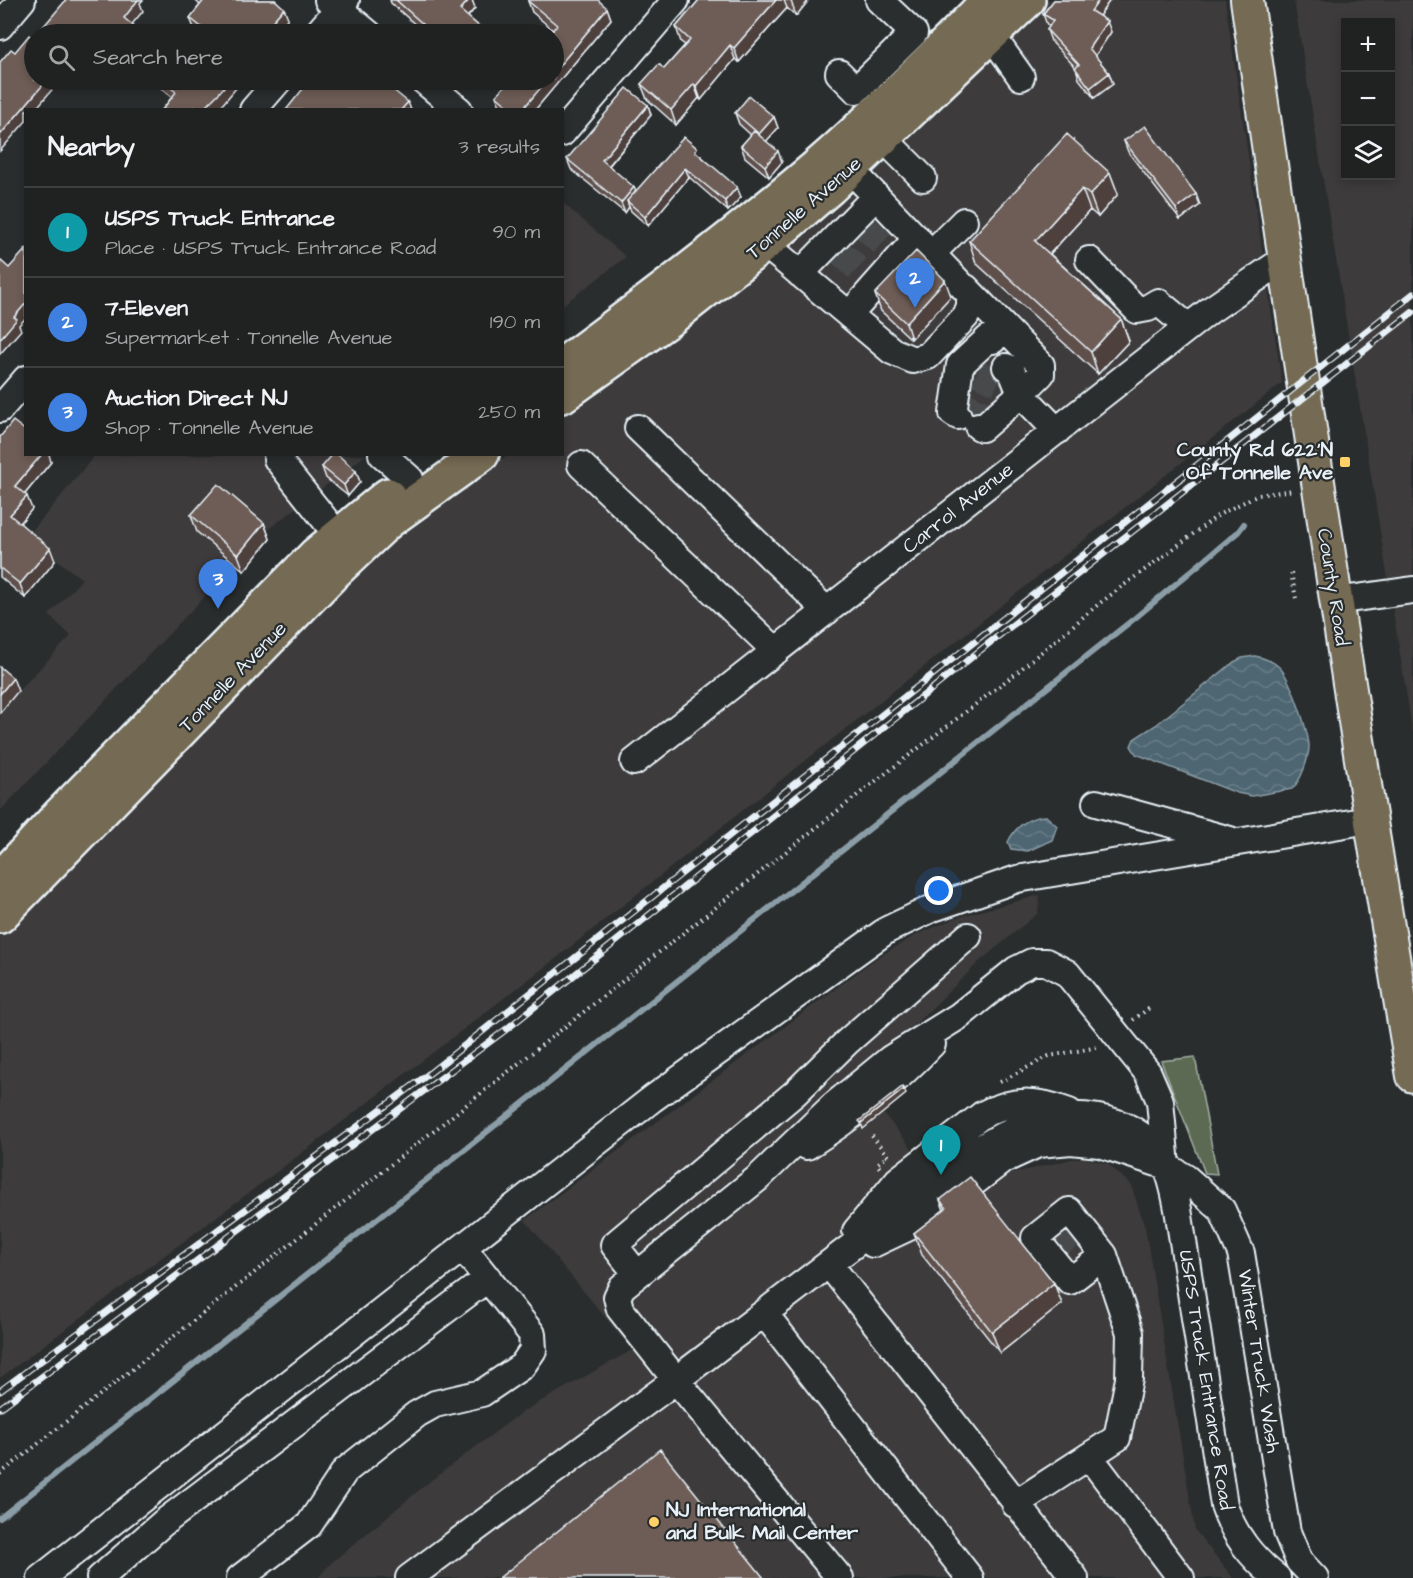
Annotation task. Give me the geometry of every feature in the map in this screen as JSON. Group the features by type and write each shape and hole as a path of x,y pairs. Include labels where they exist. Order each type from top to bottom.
{"highway":[{"name":"Tonnelle Avenue","path":"564,364 655,297 799,180 893,75 989,0"},
{"name":"Tonnelle Avenue","path":"564,395 670,319 765,244 850,169 1028,0"},
{"name":"Tonnelle Avenue","path":"0,879 315,555 440,456"},
{"name":"Tonnelle Avenue","path":"0,916 336,571 389,521 479,456"}],"main road":[{"name":"County Road","path":"1247,0 1335,601 1369,820 1413,1076"},
{"name":"County Road","path":"1261,96 1264,0"}],"street":[{"path":"0,26 22,0"},
{"path":"564,131 676,0"},
{"path":"839,73 856,90 893,75 914,33 879,0"},
{"path":"324,24 338,3 359,24"},
{"path":"992,36 1021,77"},
{"path":"255,108 270,90"},
{"path":"435,90 457,108"},
{"path":"883,138 923,178"},
{"path":"850,169 1041,365 1041,374 1021,394 988,416 983,383"},
{"path":"800,274 847,235 876,196"},
{"path":"849,315 880,266 924,246 964,221"},
{"path":"765,244 892,351 906,358 928,356 969,311 970,294 966,288"},
{"name":"Carrol Avenue","path":"634,762 1188,327 1286,258"},
{"path":"1089,260 1137,310 1148,308 1158,302 1188,327"},
{"path":"939,344 983,383 1021,394 1057,430"},
{"path":"983,383 1020,353 1021,394"},
{"path":"0,409 24,380"},
{"path":"638,428 827,611"},
{"path":"280,456 277,459 338,536"},
{"path":"384,456 410,479"},
{"path":"581,465 776,651"},
{"path":"1335,601 1413,590"},
{"path":"1096,803 1239,843"},
{"path":"41,1578 652,1099 886,930 933,908 1017,879 1369,820"},
{"path":"637,1274 614,1245 795,1093 847,1042 968,936"},
{"name":"USPS Truck Entrance Road","path":"676,1380 620,1309 617,1297 622,1287 758,1178 834,1105 872,1088 890,1059 959,1016 1024,965 1039,961 1055,965 1067,973 1097,1009 1133,1054 1158,1091 1166,1166 1178,1209 1224,1505 1237,1537 1262,1566 1277,1578"},
{"name":"USPS Truck Entrance Road","path":"829,1264 898,1180 982,1115 1012,1102 1035,1102 1075,1115 1097,1118 1136,1132 1154,1148 1166,1166"},
{"name":"USPS Truck Entrance Road","path":"950,1186 981,1148 1012,1130 1044,1120 1075,1115"},
{"path":"409,1578 829,1264 950,1186 1023,1150 1055,1142 1100,1144 1166,1166"},
{"name":"Winter Truck Wash","path":"1166,1166 1206,1193 1221,1210 1239,1245 1247,1278 1287,1532 1299,1561 1315,1578"},
{"path":"1015,1504 1118,1437 1129,1379 1130,1333 1086,1262 1069,1210 1053,1228 1035,1238 1070,1281 1086,1262"},
{"path":"240,1578 309,1525 345,1471 417,1414 435,1404 489,1389 529,1359 533,1350 532,1335 463,1248"},
{"path":"829,1264 1015,1504 1076,1578"},
{"path":"100,1578 163,1523 488,1278"},
{"path":"764,1313 970,1578"},
{"path":"676,1380 840,1578"},
{"path":"1089,1456 1181,1578"}],"path":[{"path":"0,1474 836,812 1015,674 1100,603 1238,503 1258,495 1286,489 1319,492"},
{"path":"1291,573 1296,598"},
{"path":"1128,1024 1152,1006"},
{"path":"872,1136 886,1153"}],"shaded area":[{"path":"1043,0 1225,0 1282,383 554,960 286,1165 0,1378 0,934 320,603 409,525 506,456 564,456 564,413 674,332"},
{"path":"1294,0 1413,0 1413,734"},
{"path":"564,204 626,257 564,304"},
{"path":"94,456 365,456 270,528 0,811 0,710 71,636 49,615 82,579 27,537"},
{"name":"NJ International and Bulk Mail Center","path":"1040,895 1038,913 979,962 897,1042 854,1077 957,1204 998,1177 1072,1159 1085,1158 1108,1164 1131,1185 1145,1227 1195,1530 1233,1578 318,1578 331,1563 429,1482 522,1412 632,1350 525,1220 878,957 916,935 958,917"}],"green space":[{"path":"1195,1057 1217,1174 1205,1173 1161,1061"}],"water":[{"path":"1255,656 1272,662 1280,668 1294,694 1306,729 1308,757 1292,789 1252,796 1237,793 1136,754 1131,746 1134,739 1156,725 1234,662"},
{"path":"1046,816 1057,826 1052,840 1028,851 1011,849 1008,842 1019,827 1028,820"}],"building":[{"path":"66,0 138,0 124,18 131,24 46,24"},
{"path":"204,0 275,0 284,8 270,24 198,24 190,18"},
{"path":"396,0 469,0 460,10 476,24 423,24"},
{"path":"598,0 607,8 564,60 564,24 556,24 528,1"},
{"path":"699,0 776,0 734,48 730,45 696,86 694,84 671,110 641,84 659,64 664,69 690,40 676,27"},
{"path":"1054,0 1099,0 1091,11 1107,21 1089,48 1109,73 1090,88 1075,68 1079,65 1047,30 1053,20 1043,14"},
{"path":"24,41 24,90 38,90 0,135 0,62 11,49 15,52"},
{"path":"627,88 648,105 602,160 634,187 621,203 567,159"},
{"path":"174,90 221,90 204,108 164,108 176,92"},
{"path":"302,90 393,90 408,102 403,108 288,108"},
{"path":"501,90 539,90 524,108 511,108 496,96"},
{"path":"749,96 774,117 759,134 735,113"},
{"path":"1145,126 1196,194 1176,209 1124,141"},
{"path":"754,131 778,151 765,166 741,146"},
{"path":"1067,134 1110,173 1090,195 1082,189 1035,241 1121,319 1091,352 969,241"},
{"path":"684,137 697,148 695,151 737,187 725,201 685,168 645,217 627,201"},
{"path":"24,251 24,305 14,317 17,319 0,339 0,260 9,268"},
{"path":"916,251 945,280 906,323 875,294"},
{"path":"13,421 24,429 24,456 40,456 15,486 27,496 10,515 50,548 20,584 0,568 0,437"},
{"path":"331,456 339,456 356,471 344,485 322,467"},
{"path":"218,484 264,523 238,555 191,515"},
{"path":"0,667 13,678 0,694"},
{"path":"902,1087 904,1089 861,1123 859,1121"},
{"path":"970,1177 1054,1283 992,1332 914,1233 946,1208 940,1200"},
{"name":"NJ International and Bulk Mail Center","path":"660,1449 764,1578 499,1578"}],"waterway":[{"path":"0,1518 1135,618 1238,532 1244,524"}],"tunnel":[{"path":"863,226 885,246"},
{"path":"839,251 861,272"},
{"path":"977,373 998,383"},
{"path":"963,404 983,414"},
{"path":"1060,1227 1082,1254"}],"railway":[{"path":"0,1391 426,1076 1413,294"},
{"path":"0,1408 508,1028 983,648 1413,312"}],"place":[{"name":"7-Eleven","path":"915,308"},
{"name":"County Rd 622'N Of Tonnelle Ave","path":"1345,462"},
{"name":"Auction Direct NJ","path":"218,609"},
{"name":"USPS Truck Entrance","path":"941,1175"},
{"name":"NJ International and Bulk Mail Center","path":"654,1522"}]}
